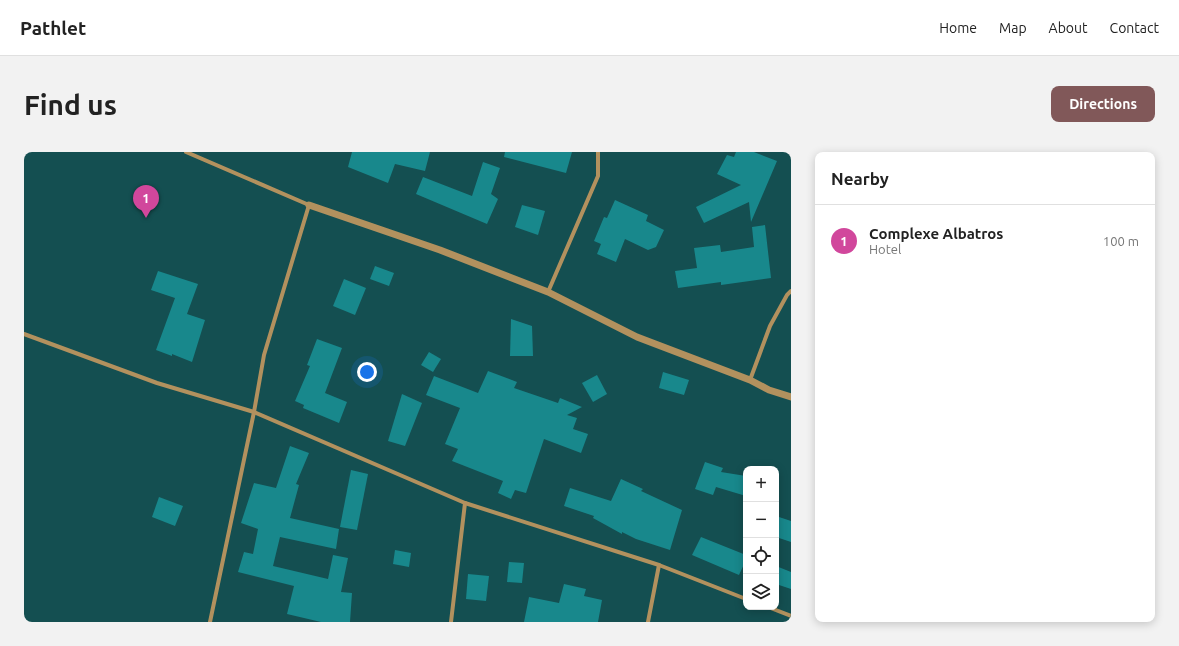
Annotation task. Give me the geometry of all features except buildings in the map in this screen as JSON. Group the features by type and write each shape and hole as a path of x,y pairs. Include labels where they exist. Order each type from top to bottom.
{"street":[{"path":"186,152 309,205 440,250 548,292 637,337 750,380 769,390 791,397"},
{"path":"548,292 598,176 598,152"},
{"path":"210,622 254,412 264,355 309,205"},
{"path":"750,380 770,326 787,295 791,291"},
{"path":"24,334 157,383 254,412 465,503 659,566 743,598"},
{"path":"451,622 465,503"},
{"path":"648,622 659,566"},
{"path":"776,610 791,616"}],"place":[{"name":"Complexe Albatros","path":"146,218"}]}
